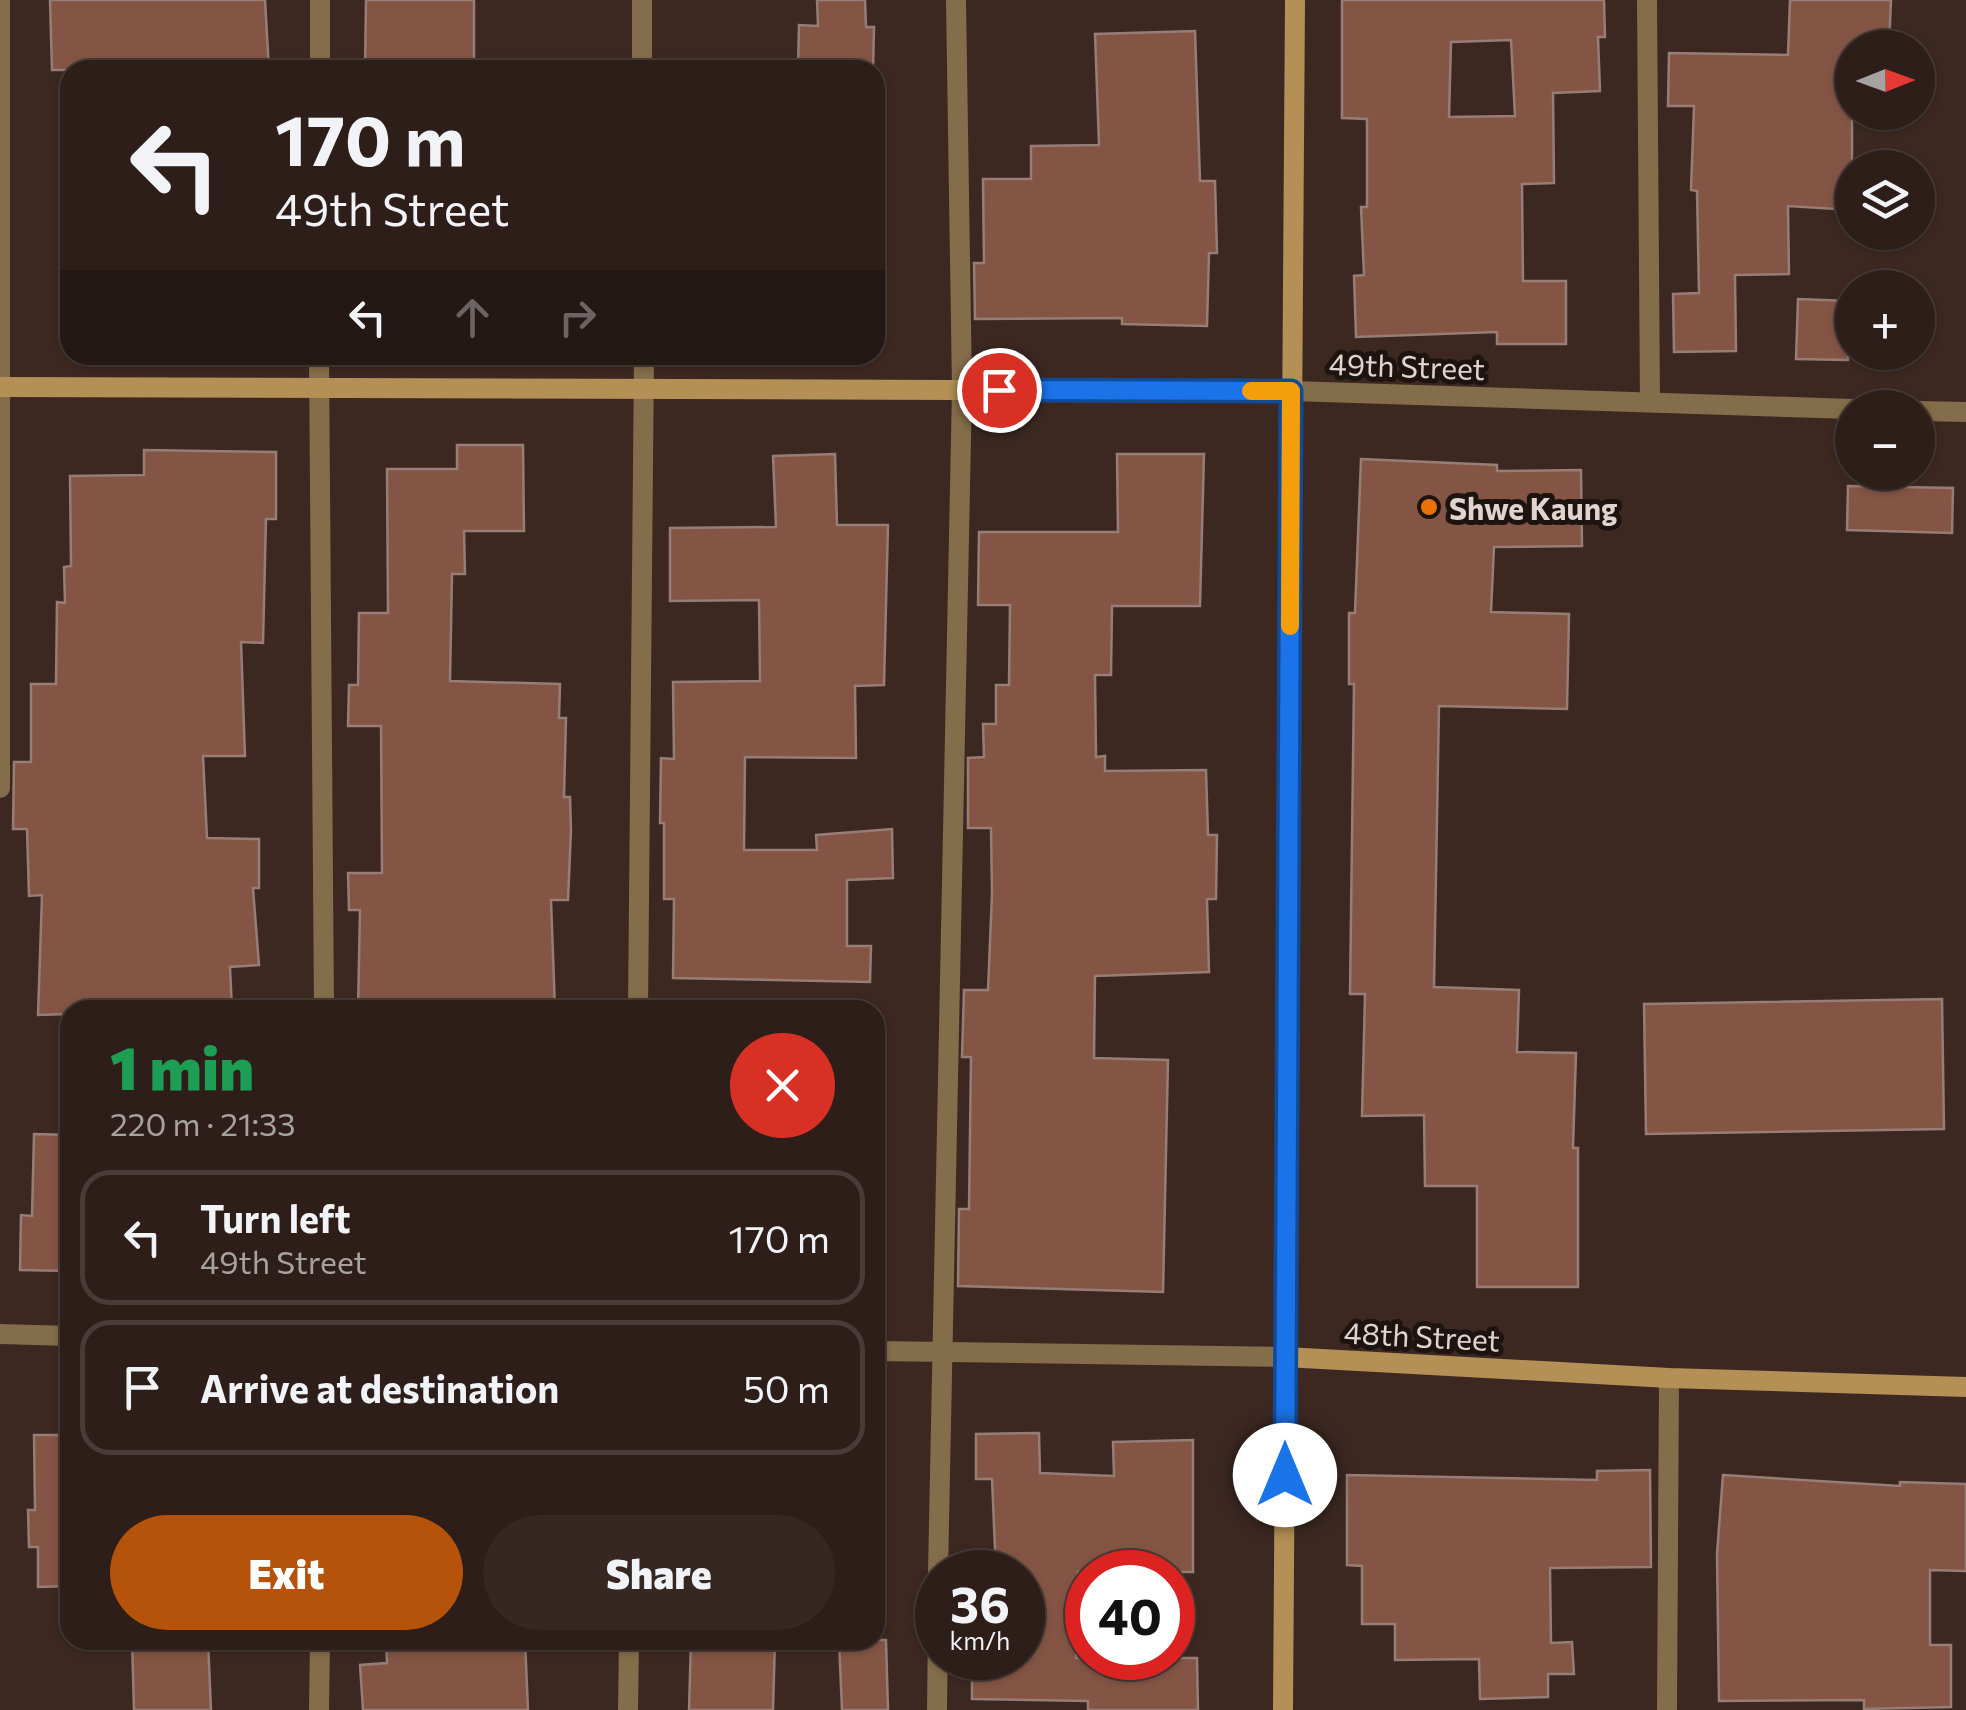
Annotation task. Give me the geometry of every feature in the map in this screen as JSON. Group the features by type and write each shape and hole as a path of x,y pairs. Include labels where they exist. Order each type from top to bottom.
{"main road":[{"path":"1284,1710 1295,0"},
{"name":"49th Street","path":"2,387 1291,391"},
{"name":"48th Street","path":"1285,1357 1669,1378 1966,1386"}],"street":[{"path":"0,0 0,788"},
{"path":"320,0 320,60"},
{"path":"642,0 642,60"},
{"path":"938,1550 962,390 956,0"},
{"path":"1647,0 1650,402"},
{"path":"319,365 324,1000"},
{"path":"638,1000 644,365"},
{"name":"49th Street","path":"1291,391 1835,408"},
{"path":"1935,411 1966,412"},
{"path":"0,1334 60,1336"},
{"name":"48th Street","path":"885,1351 1285,1357"},
{"path":"1667,1710 1669,1378"},
{"path":"319,1710 320,1650"},
{"path":"628,1710 629,1650"},
{"path":"936,1710 937,1680"}],"building":[{"path":"50,0 265,0 268,60 60,60 60,70 52,70"},
{"path":"366,0 474,0 474,60 365,60"},
{"path":"817,0 865,0 866,27 874,27 873,60 798,60 799,25 818,26"},
{"path":"1342,0 1604,0 1605,37 1598,37 1600,91 1553,93 1554,183 1522,184 1523,281 1566,281 1566,344 1497,344 1497,332 1356,337 1354,276 1364,275 1361,207 1367,207 1367,119 1342,118","holes":["1511,40 1515,116 1449,117 1451,42"]},
{"path":"1790,0 1891,0 1890,30 1835,30 1835,130 1852,130 1852,150 1835,150 1835,209 1788,206 1789,274 1735,275 1736,351 1674,352 1673,294 1699,293 1697,191 1691,190 1694,106 1668,106 1669,53 1788,55"},
{"path":"1195,31 1200,181 1215,181 1217,253 1209,253 1207,326 1122,324 1122,318 975,319 974,263 984,263 983,179 1031,179 1031,146 1099,145 1095,34"},
{"path":"1798,299 1835,300 1835,360 1796,359"},
{"path":"457,445 523,445 524,531 464,531 465,574 452,574 450,681 560,684 559,718 566,718 564,797 570,797 571,830 568,900 551,900 555,1000 358,1000 360,910 349,910 348,873 382,873 381,726 348,726 349,685 358,685 359,613 388,613 387,469 457,469"},
{"path":"144,450 276,452 276,519 266,519 263,643 241,642 245,756 203,756 207,838 259,839 259,888 253,888 259,965 230,967 232,1000 60,1000 60,1014 38,1015 42,895 29,896 27,829 13,829 14,762 31,762 31,684 56,684 57,602 65,603 64,567 71,566 70,476 144,475"},
{"path":"835,454 837,525 888,525 884,685 855,686 856,758 745,757 744,850 817,850 816,835 892,829 893,878 847,880 847,946 871,946 870,982 673,978 674,899 664,899 664,823 660,823 661,758 674,759 673,682 760,681 759,600 670,601 670,528 776,527 773,456"},
{"path":"1117,454 1204,454 1200,606 1112,606 1111,675 1095,675 1096,757 1105,756 1105,771 1206,770 1208,835 1217,835 1216,899 1207,899 1209,972 1095,976 1094,1058 1168,1060 1163,1292 958,1286 959,1209 969,1209 971,1057 962,1057 964,990 988,990 992,894 991,828 968,828 968,758 984,757 983,724 996,724 996,685 1009,685 1010,605 978,605 979,532 1118,532"},
{"path":"1361,459 1497,465 1497,471 1581,470 1582,546 1494,547 1491,612 1569,614 1567,709 1439,706 1434,987 1519,990 1517,1052 1576,1053 1573,1148 1578,1148 1578,1287 1477,1287 1477,1186 1425,1186 1424,1115 1362,1116 1365,994 1350,994 1354,684 1349,684 1349,613 1355,613"},
{"path":"1953,488 1952,533 1847,530 1848,490"},
{"path":"1942,999 1944,1129 1646,1134 1644,1004"},
{"path":"34,1134 60,1135 60,1271 20,1270 21,1215 32,1216"},
{"path":"1039,1433 1040,1473 1114,1476 1113,1442 1193,1440 1193,1550 1065,1550 1065,1680 1195,1680 1197,1658 1198,1710 1088,1710 1088,1701 972,1699 972,1680 1045,1680 1045,1550 995,1550 992,1479 976,1479 976,1434"},
{"path":"34,1435 60,1435 60,1586 38,1587 38,1547 29,1547 28,1510 35,1510"},
{"path":"1650,1470 1651,1567 1550,1568 1551,1643 1572,1642 1574,1674 1548,1674 1548,1697 1480,1699 1479,1659 1395,1660 1395,1624 1362,1624 1362,1566 1347,1565 1347,1475 1597,1480 1597,1471"},
{"path":"1723,1475 1900,1486 1900,1482 1966,1484 1966,1571 1930,1570 1930,1645 1951,1645 1951,1707 1864,1709 1864,1700 1719,1701 1717,1554"},
{"path":"886,1640 888,1710 842,1710 839,1650 885,1650"},
{"path":"132,1650 208,1650 211,1710 134,1710"},
{"path":"386,1650 525,1650 528,1710 363,1710 360,1665 387,1663"},
{"path":"691,1650 775,1650 773,1710 689,1710"}],"slow traffic":[{"path":"1251,391 1291,391 1290,626"}],"place":[{"name":"Shwe Kaung","path":"1429,507"}],"route":[{"path":"999,390 1291,391 1285,1475"}]}
